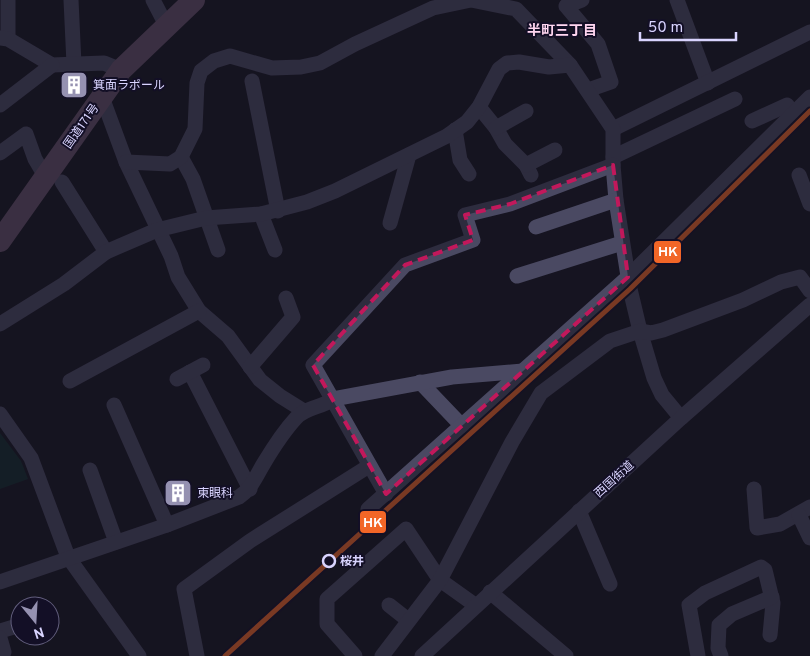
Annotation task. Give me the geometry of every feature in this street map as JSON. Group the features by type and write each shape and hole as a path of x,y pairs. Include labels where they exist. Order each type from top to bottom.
{"highway":[{"name":"国道171号","path":"0,241 54,179 102,97 121,70 194,0"}],"street":[{"path":"8,0 4,38 52,65 104,63 121,70"},
{"path":"71,0 74,64"},
{"path":"154,0 157,11 166,25"},
{"path":"126,162 170,164 182,157 196,129 197,83 201,71 214,61 230,56 272,68 300,67 320,63 429,4 471,0 520,5 570,65 613,129 616,200 628,277 640,331 654,378 662,395 681,418"},
{"path":"582,0 566,6 598,44 611,82 588,90"},
{"path":"677,0 708,83"},
{"path":"613,129 810,32"},
{"path":"0,324 64,284 106,252 157,230 206,218 278,211 335,191 409,155 467,122 479,107 499,69 507,62 549,67 570,65"},
{"path":"0,105 52,65"},
{"path":"252,81 278,211"},
{"path":"102,97 126,162 171,256 178,277 199,311 228,336 260,380 280,396 304,411"},
{"path":"368,509 628,277 810,97"},
{"path":"386,494 313,365 404,265 473,240 465,215 510,204 613,161 735,98"},
{"path":"752,121 787,105 793,114"},
{"path":"479,107 506,144 529,170 555,150"},
{"path":"496,128 526,111"},
{"path":"455,130 460,160 469,174"},
{"path":"0,153 26,134 35,159 54,179 106,252"},
{"path":"390,223 409,155"},
{"path":"182,157 193,179 218,250"},
{"path":"799,175 810,204"},
{"path":"536,227 616,200"},
{"path":"260,214 275,250"},
{"path":"517,276 622,243"},
{"path":"382,656 440,580 512,442 541,393 610,341 640,331 651,333 663,330 743,300 781,282 800,277 810,291"},
{"path":"250,367 293,318 286,298"},
{"name":"西国街道","path":"422,656 681,418 810,305"},
{"path":"70,381 199,311"},
{"path":"0,582 60,563 68,557 167,525 239,497 250,489 264,463 296,418 304,411 327,404 333,400 420,382 523,371"},
{"path":"190,372 250,489"},
{"path":"420,382 462,426"},
{"path":"114,405 167,525"},
{"path":"0,414 31,458 68,557 139,656"},
{"path":"198,656 184,589 250,541 369,466"},
{"path":"90,470 116,542"},
{"path":"754,489 757,528 780,524 804,511 810,538"},
{"path":"579,511 610,584"},
{"path":"355,656 327,624 327,599 406,529 440,580 475,606"},
{"path":"698,656 689,605 704,593 761,567 765,570 772,597 770,635"},
{"path":"490,592 566,656"},
{"path":"721,656 718,648 719,625 732,614 772,597"},
{"path":"389,605 408,620"}],"highlighted area":[{"path":"613,165 628,277 386,494 313,365 405,265 473,240 465,215 510,204"}],"green space":[{"path":"0,433 21,461 28,479 0,489"}],"transit line":[{"name":"HK","path":"225,656 630,289 810,111"}],"place":[{"name":"箕面ラポール","path":"74,85"},
{"name":"東眼科","path":"178,493"},
{"name":"桜井","path":"329,561"}],"district":[{"name":"半町三丁目","path":"562,30"}]}
